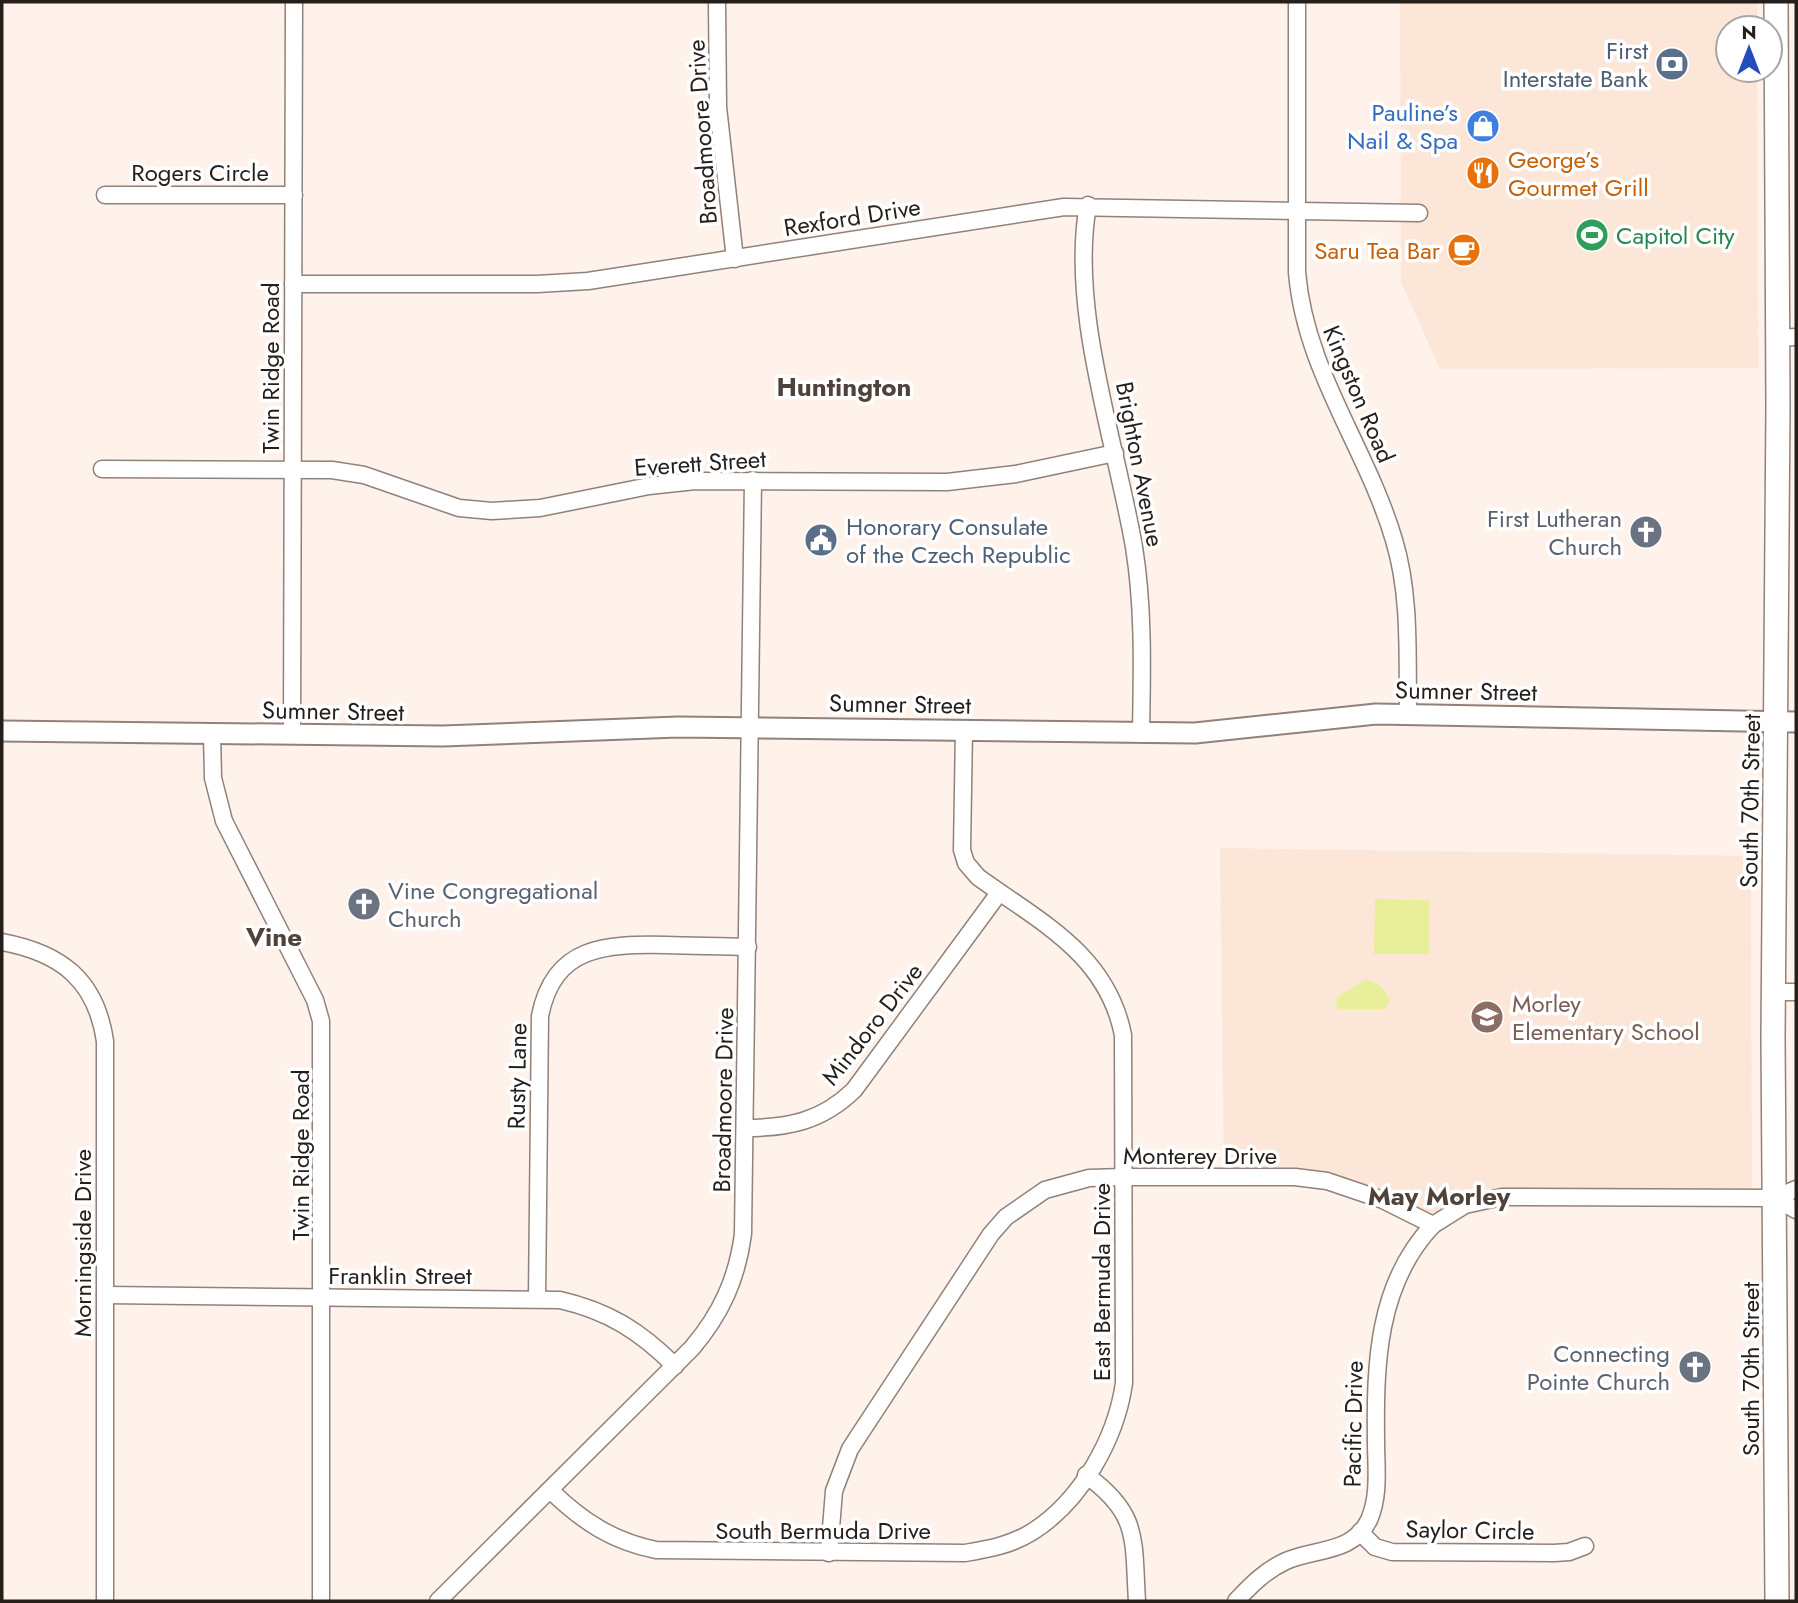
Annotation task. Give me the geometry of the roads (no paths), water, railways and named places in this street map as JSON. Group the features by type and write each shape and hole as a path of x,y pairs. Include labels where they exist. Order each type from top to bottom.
{"main road":[{"name":"South 70th Street","path":"1776,2 1787,337 1786,1194 1777,1601"}],"street":[{"name":"Twin Ridge Road","path":"292,735 294,2"},
{"name":"Broadmoore Drive","path":"717,2 718,107 734,259"},
{"name":"Kingston Road","path":"1297,2 1298,290 1310,344 1384,511 1402,573 1408,714"},
{"name":"Rogers Circle","path":"105,195 294,195"},
{"name":"Rexford Drive","path":"293,284 537,284 639,275 1088,205 1419,213"},
{"name":"Brighton Avenue","path":"1088,205 1083,230 1089,320 1139,591 1141,734"},
{"name":"Everett Street","path":"102,469 293,469 363,475 432,500 492,511 540,508 649,486 695,481 947,482 1016,474 1115,453"},
{"name":"Broadmoore Drive","path":"438,1601 675,1366 707,1331 734,1281 743,1234 753,480"},
{"name":"Sumner Street","path":"2,731 443,736 599,728 751,727 1141,734 1220,732 1335,716 1408,714 1786,722"},
{"name":"East Bermuda Drive","path":"964,730 962,850 971,871 1076,948 1090,962 1113,998 1119,1016 1124,1049 1124,1383 1114,1427 1086,1475"},
{"name":"Twin Ridge Road","path":"212,734 213,778 224,821 315,1000 321,1021 321,1601"},
{"name":"Mindoro Drive","path":"745,1128 796,1125 814,1119 854,1090 999,893"},
{"name":"Morningside Drive","path":"2,942 27,947 57,960 87,989 102,1023 105,1041 105,1601"},
{"name":"Rusty Lane","path":"537,1298 540,1016 550,985 569,963 603,946 748,947"},
{"name":"Monterey Drive","path":"829,1553 834,1491 850,1449 991,1234 1006,1217 1045,1190 1090,1178 1295,1177 1327,1181 1383,1200 1433,1225"},
{"path":"1433,1225 1465,1205 1502,1197 1786,1194 1796,1210"},
{"name":"Pacific Drive","path":"1360,1532 1369,1520 1377,1489 1376,1387 1383,1319 1410,1254 1433,1225"},
{"name":"Franklin Street","path":"105,1295 537,1298 587,1306 613,1317 637,1331 675,1366"},
{"path":"1086,1475 1110,1492 1129,1521 1138,1601"},
{"name":"South Bermuda Drive","path":"550,1490 593,1527 638,1546 675,1552 965,1553 993,1549 1032,1532 1051,1518 1086,1475"},
{"path":"1237,1601 1253,1583 1285,1562 1336,1548 1360,1532"},
{"name":"Saylor Circle","path":"1360,1532 1375,1547 1392,1552 1554,1553 1569,1552 1585,1546"}],"place":[{"name":"First Interstate Bank","path":"1672,64"},
{"name":"Pauline’s Nail & Spa","path":"1483,126"},
{"name":"George’s Gourmet Grill","path":"1483,173"},
{"name":"Capitol City","path":"1592,235"},
{"name":"Saru Tea Bar","path":"1464,250"},
{"name":"First Lutheran Church","path":"1646,532"},
{"name":"Honorary Consulate of the Czech Republic","path":"821,540"},
{"name":"Vine Congregational Church","path":"364,904"},
{"name":"Morley Elementary School","path":"1487,1017"},
{"name":"Connecting Pointe Church","path":"1695,1367"}],"district":[{"name":"Huntington","path":"844,387"},
{"name":"Vine","path":"274,937"},
{"name":"May Morley","path":"1439,1196"}]}
